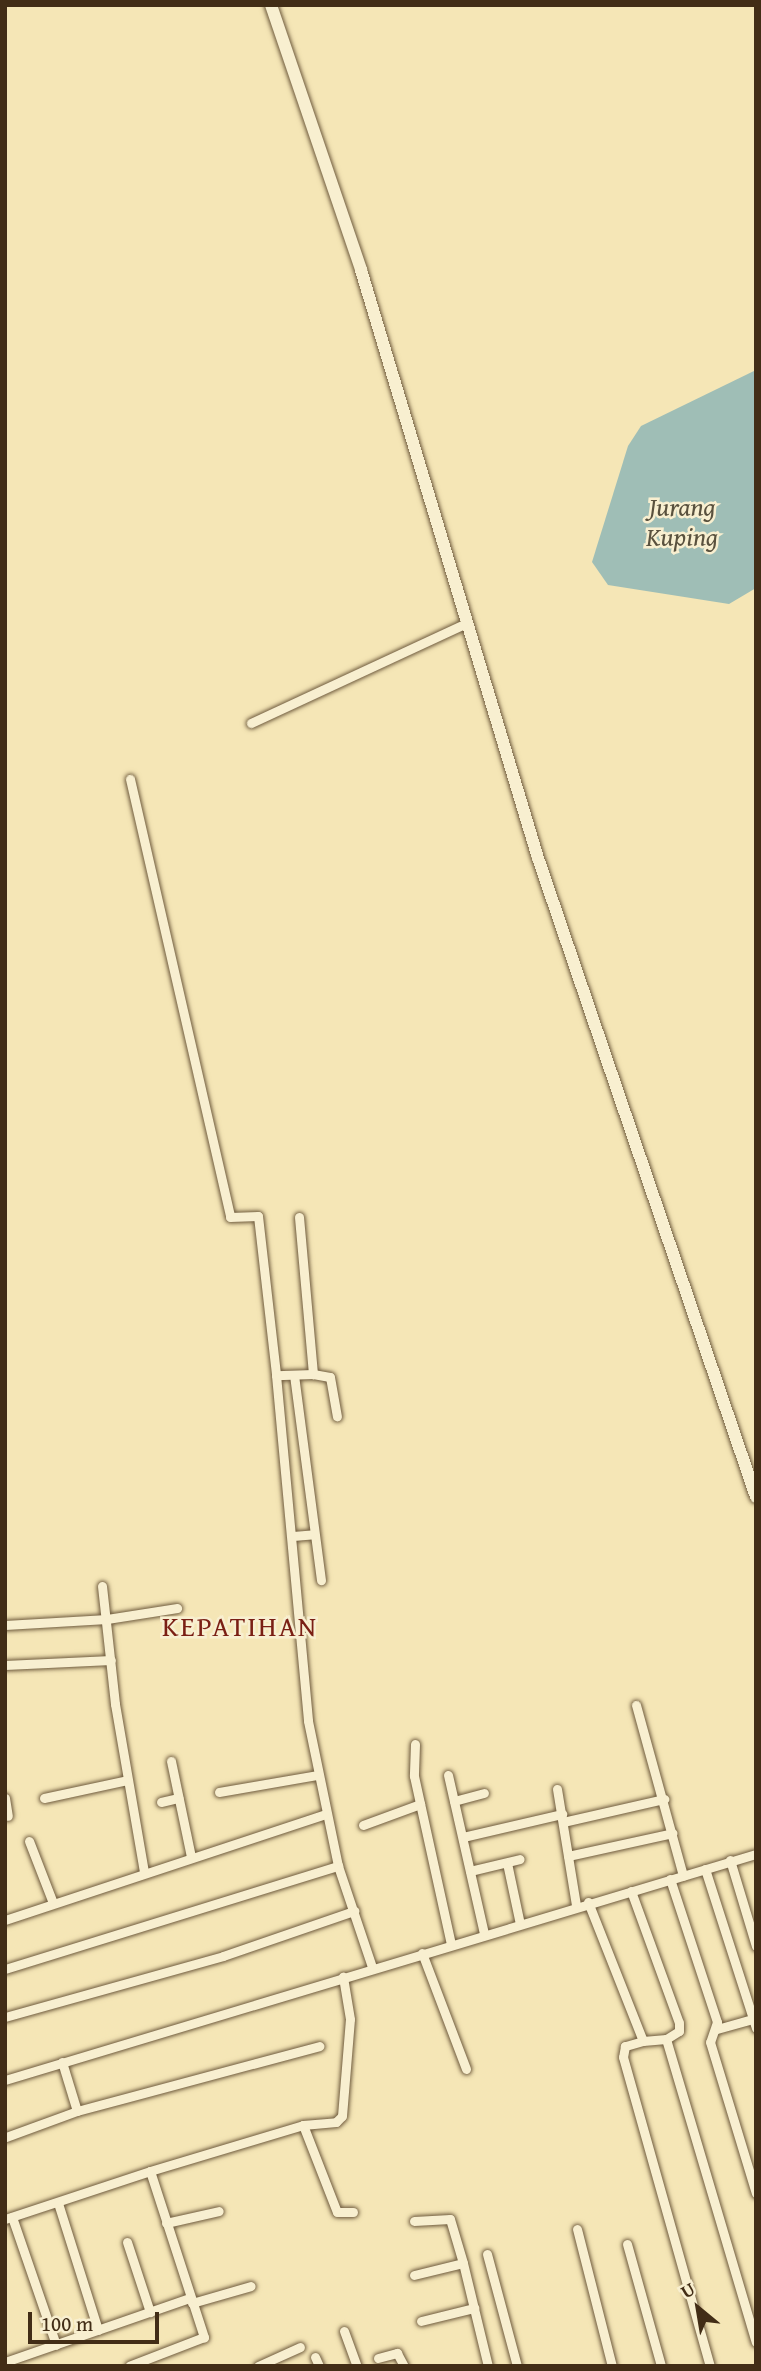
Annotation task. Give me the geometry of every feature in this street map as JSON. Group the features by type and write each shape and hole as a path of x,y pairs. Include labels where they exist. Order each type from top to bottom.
{"street":[{"path":"271,5 361,270 546,883 756,1497"},
{"path":"251,723 466,623"},
{"path":"130,779 230,1217 258,1216 317,1775 338,1867 372,1967"},
{"path":"299,1217 313,1374"},
{"path":"276,1375 313,1374 330,1377 337,1416"},
{"path":"294,1375 321,1580"},
{"path":"293,1536 314,1534"},
{"path":"102,1586 127,1780 144,1872"},
{"path":"5,1625 107,1619 177,1608"},
{"path":"5,1665 111,1660"},
{"path":"636,1705 683,1876"},
{"path":"415,1744 420,1804 452,1944"},
{"path":"172,1761 191,1857"},
{"path":"219,1793 317,1775"},
{"path":"448,1775 484,1934"},
{"path":"44,1798 127,1780"},
{"path":"557,1789 576,1905"},
{"path":"454,1801 484,1793"},
{"path":"5,1798 8,1816"},
{"path":"161,1802 179,1798"},
{"path":"463,1837 663,1800"},
{"path":"363,1825 420,1804"},
{"path":"5,1920 325,1814"},
{"path":"568,1856 673,1833"},
{"path":"29,1840 53,1903"},
{"path":"5,2080 576,1905 670,1880 730,1860 755,1857"},
{"path":"470,1871 520,1859"},
{"path":"730,1860 756,1946"},
{"path":"506,1863 520,1924"},
{"path":"5,1969 338,1867"},
{"path":"705,1869 755,2021 717,2029"},
{"path":"670,1880 717,2029 710,2042 756,2193"},
{"path":"631,1891 679,2031 666,2039 625,2046 623,2057 710,2366"},
{"path":"588,1902 643,2041"},
{"path":"5,2017 223,1955 354,1911"},
{"path":"422,1953 467,2069"},
{"path":"56,2344 9,2218 150,2171 303,2125 336,2122 342,2112 350,2019 343,1977"},
{"path":"666,2039 756,2342"},
{"path":"6,2137 77,2111 319,2046"},
{"path":"62,2062 77,2111"},
{"path":"303,2125 337,2212 353,2212"},
{"path":"129,2366 202,2340 150,2171"},
{"path":"58,2203 98,2330"},
{"path":"166,2223 219,2211"},
{"path":"414,2221 450,2219 488,2366"},
{"path":"577,2229 612,2366"},
{"path":"127,2242 150,2312"},
{"path":"627,2244 661,2366"},
{"path":"487,2253 517,2366"},
{"path":"414,2275 463,2263"},
{"path":"6,2360 150,2312 251,2286"},
{"path":"421,2321 474,2308"},
{"path":"344,2331 357,2366"},
{"path":"258,2366 300,2347"},
{"path":"378,2358 397,2353 404,2366"}],"water":[{"name":"Jurang Kuping","path":"756,370 756,588 729,604 608,585 592,562 628,446 641,426"}],"district":[{"name":"KEPATIHAN","path":"240,1626"}]}
